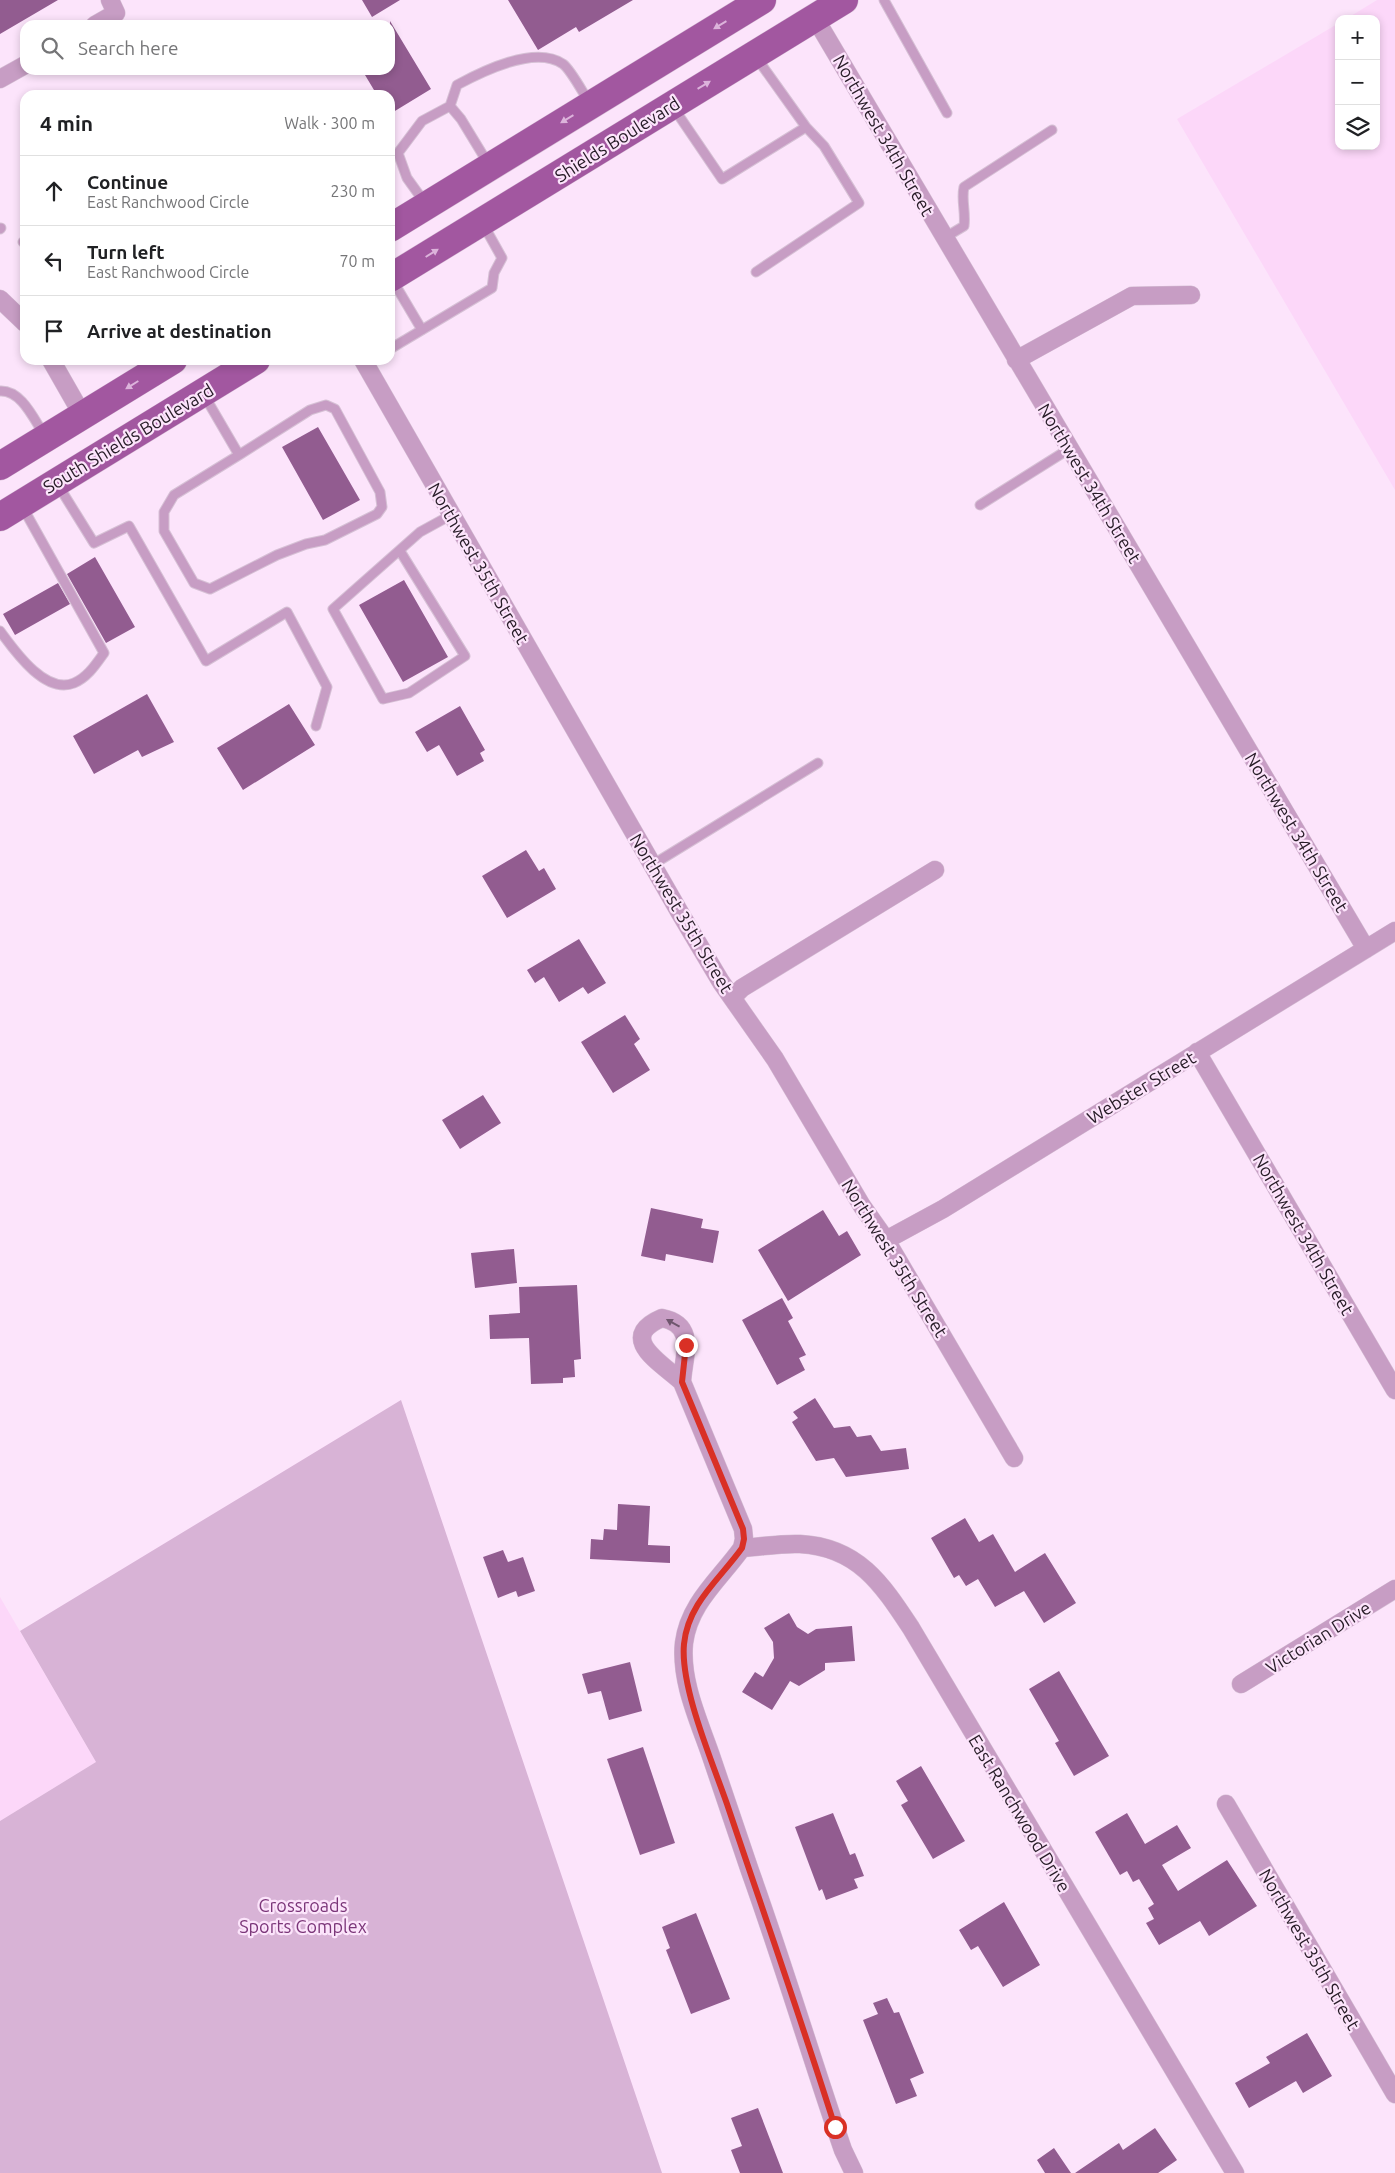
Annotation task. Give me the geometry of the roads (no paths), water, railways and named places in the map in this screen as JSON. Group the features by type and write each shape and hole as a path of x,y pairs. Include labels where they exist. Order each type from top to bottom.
{"main road":[{"path":"395,225 762,0"},
{"name":"Shields Boulevard","path":"395,276 844,0"},
{"path":"0,466 166,365"},
{"name":"South Shields Boulevard","path":"10,510 248,365"}],"street":[{"path":"104,20 116,13 110,0"},
{"name":"Northwest 34th Street","path":"815,18 1366,949"},
{"path":"0,80 20,68"},
{"path":"1016,360 1132,296 1190,296"},
{"path":"0,299 20,318"},
{"path":"54,365 83,416"},
{"name":"Northwest 35th Street","path":"369,365 451,515 721,982 775,1059 862,1206 886,1240 1014,1458"},
{"path":"733,997 742,988 935,870"},
{"name":"Webster Street","path":"886,1240 943,1209 1395,931"},
{"name":"Northwest 34th Street","path":"1197,1052 1395,1390"},
{"path":"682,1382 743,1529 744,1539 742,1548 704,1594 693,1612 684,1643 684,1663 687,1681 702,1733 780,1958 838,2135 854,2173"},
{"name":"East Ranchwood Drive","path":"742,1548 799,1544 838,1552 858,1562 874,1576 887,1592 911,1628 1235,2173"},
{"name":"Victorian Drive","path":"1241,1684 1395,1589"},
{"name":"Northwest 35th Street","path":"1226,1804 1395,2094"}],"lane":[{"path":"884,0 947,113"},
{"path":"754,55 806,127 824,146 859,203 756,272"},
{"path":"426,205 408,178 398,153 422,121 450,106 457,85 484,70 525,58 548,58 564,65 591,104"},
{"path":"672,105 722,179 806,127"},
{"path":"450,106 461,119 490,166"},
{"path":"944,238 964,226 966,216 962,196 964,187 1052,130"},
{"path":"395,346 492,288 494,273 502,258 482,222"},
{"path":"395,285 422,330"},
{"path":"0,391 8,391 21,400 46,438"},
{"path":"202,393 239,455"},
{"path":"326,405 335,409 380,492 382,507 377,514 325,540 306,544 277,555 210,589 194,583 164,531 164,512 174,495 239,455 310,410 326,405"},
{"path":"980,504 1069,449"},
{"path":"56,482 94,543 129,526 206,661 287,612 327,687 316,726"},
{"path":"0,631 27,667 56,684 74,683 92,670 104,652 10,510"},
{"path":"400,550 465,656 408,693 383,699 333,610 420,532 451,515"},
{"path":"652,864 818,762"}],"park label":[{"name":"Crossroads Sports Complex","path":"303,1915"}]}
